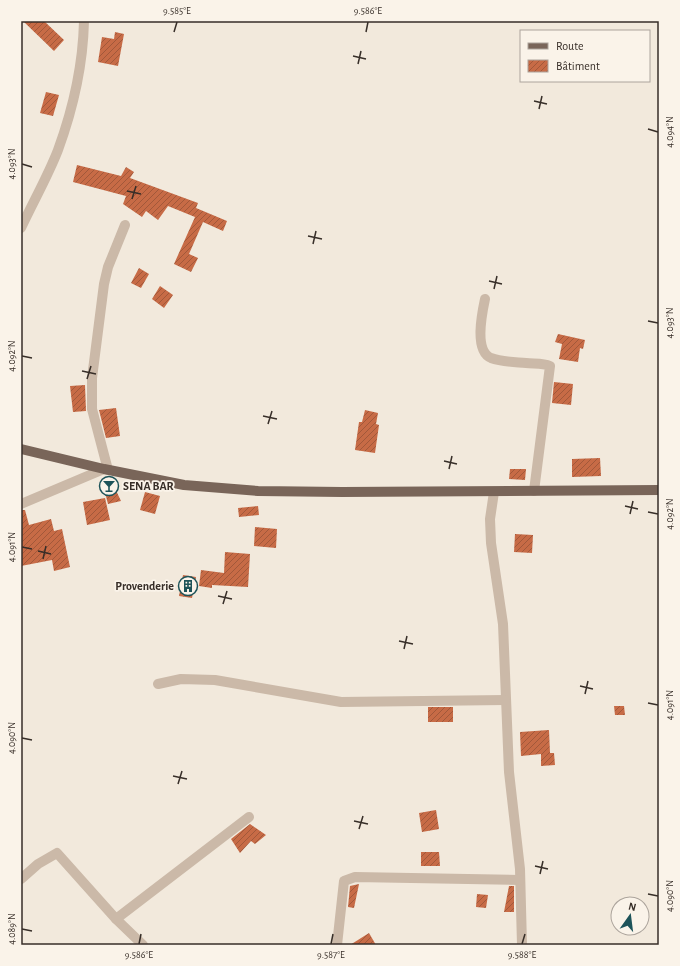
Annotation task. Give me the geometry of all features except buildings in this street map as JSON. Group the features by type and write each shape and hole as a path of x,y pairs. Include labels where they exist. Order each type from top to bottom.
{"main road":[{"path":"21,449 106,470 184,485 258,491 494,492 659,490"}],"street":[{"path":"22,224 58,150 74,96 83,51 84,21"},
{"path":"21,504 106,470 92,409 92,378 104,284 108,267 125,225"},
{"path":"485,299 481,320 481,336 485,353 490,358 550,366 534,491"},
{"path":"494,492 490,519 490,543 503,624 509,772 520,880 522,945"},
{"path":"158,684 181,679 215,680 341,702 505,700"},
{"path":"116,919 249,817"},
{"path":"21,879 38,864 57,853 116,919 143,945"},
{"path":"337,945 344,881 355,877 520,880"}],"place":[{"name":"SENA BAR","path":"109,486"},
{"name":"Provenderie","path":"188,586"}]}
